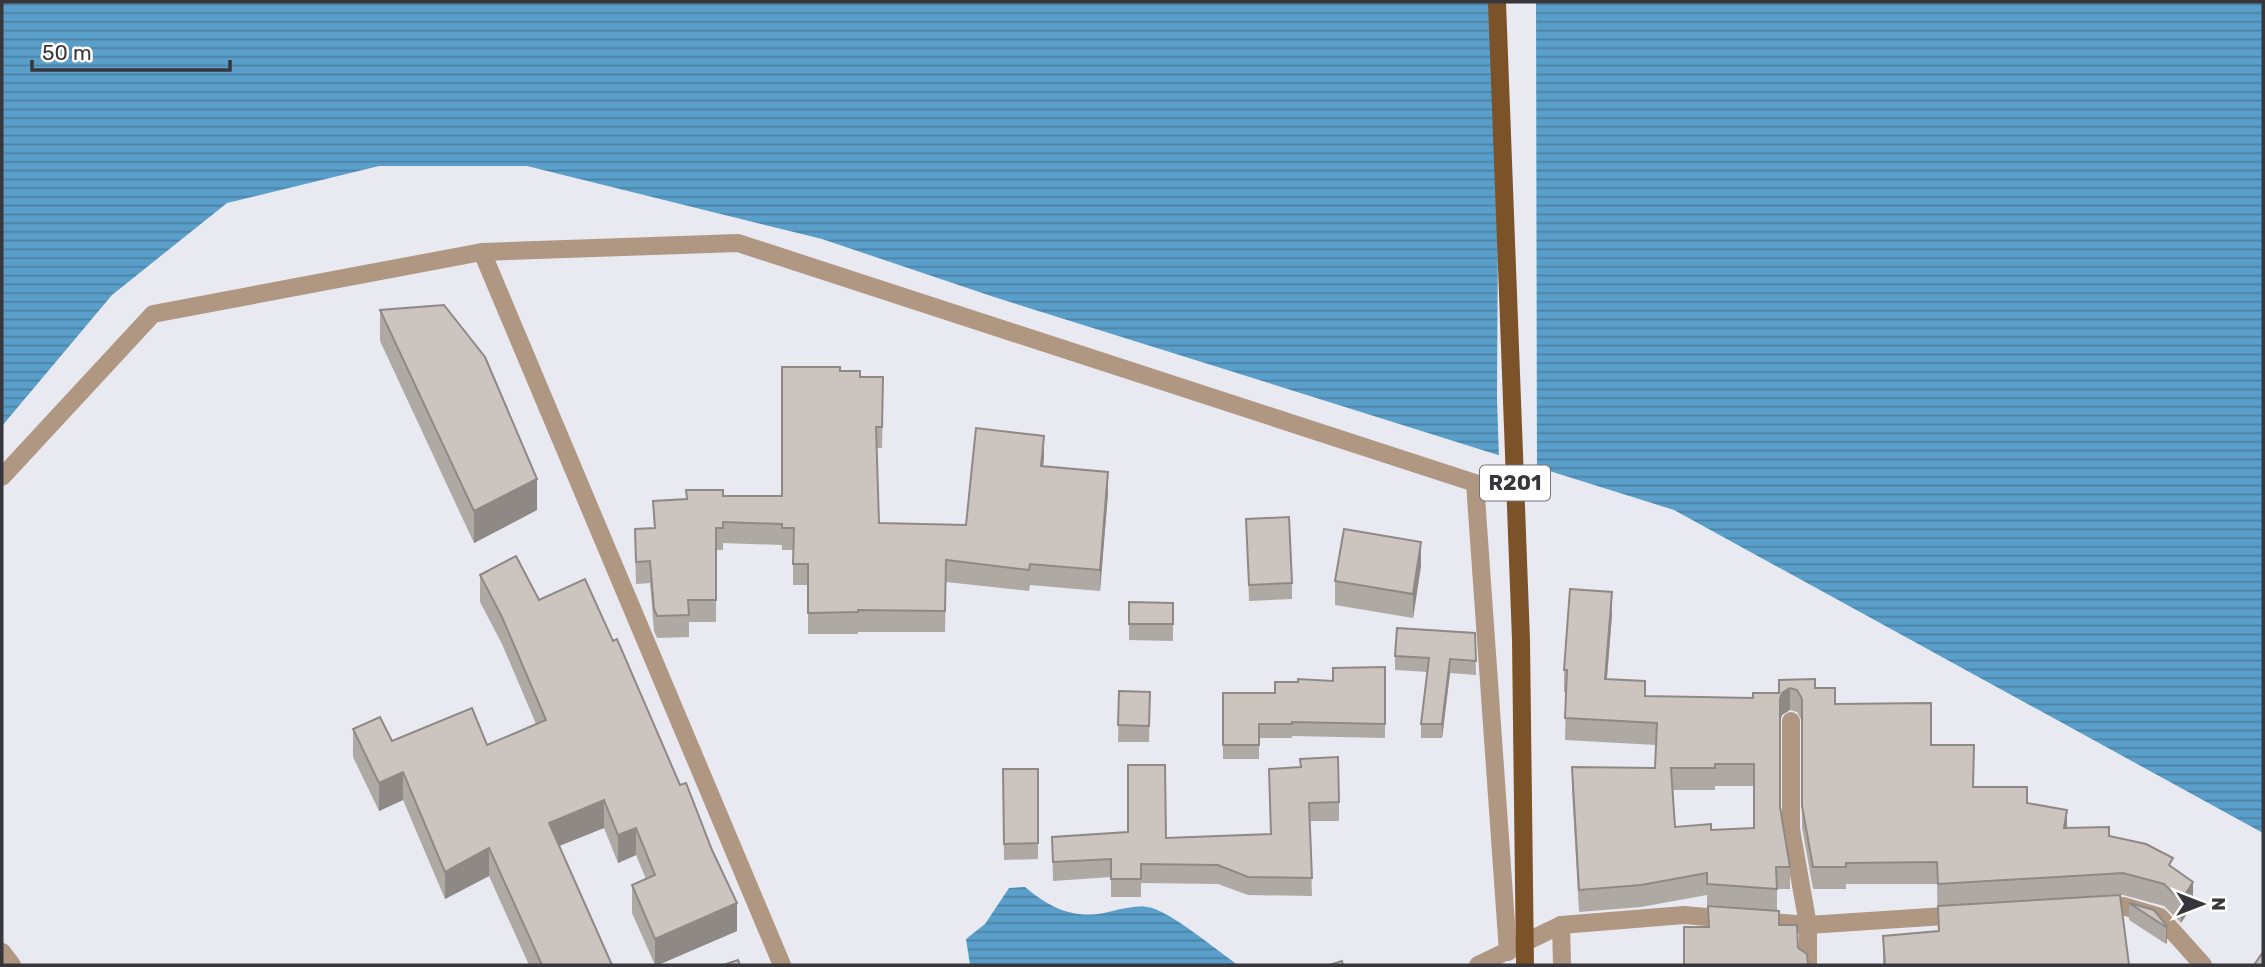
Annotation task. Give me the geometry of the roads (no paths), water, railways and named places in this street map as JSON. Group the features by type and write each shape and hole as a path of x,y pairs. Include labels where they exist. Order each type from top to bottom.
{"main road":[{"name":"R201","path":"1497,2 1521,640 1525,965"}],"street":[{"path":"2,477 153,314 482,252 738,243 1475,483 1508,952"},
{"path":"482,252 782,965"},
{"path":"1791,721 1791,829 1808,925 1808,965"},
{"path":"2081,908 2123,906 2160,917 2203,965"},
{"path":"1478,965 1561,925 1684,915 1808,925 1972,915"},
{"path":"1561,925 1562,965"},
{"path":"2,952 12,965"}],"water":[{"path":"2,2 2263,2 2263,833 1674,510 994,297 822,239 527,166 379,166 227,203 112,295 2,426"},
{"path":"1025,887 1052,906 1071,913 1104,913 1137,907 1156,910 1180,923 1238,965 970,965 966,939 985,924 1009,888"}]}
